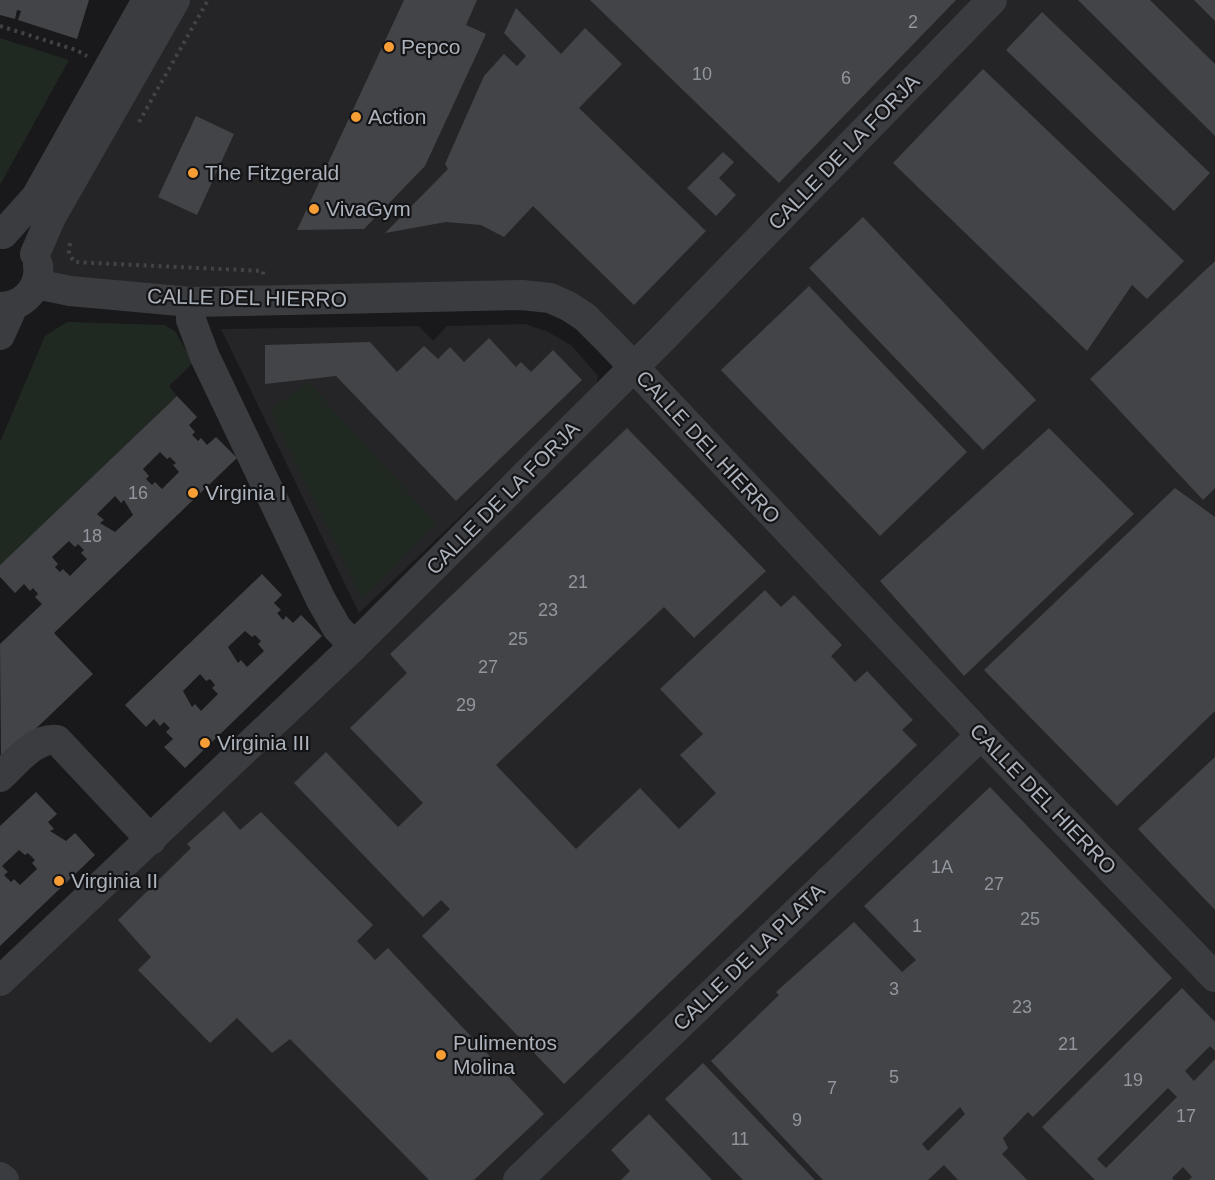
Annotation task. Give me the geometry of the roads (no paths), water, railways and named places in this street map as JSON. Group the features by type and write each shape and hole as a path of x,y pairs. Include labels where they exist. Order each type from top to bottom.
{"street":[{"path":"0,335 7,306 24,300 36,284 39,272 35,254 22,240 2,234 36,197 147,0"},
{"path":"35,254 51,217 175,0"},
{"name":"CALLE DE LA FORJA","path":"0,981 354,645 634,367 992,0"},
{"name":"CALLE DEL HIERRO","path":"36,284 70,291 191,302 490,295 550,298 585,317 981,735 1215,977"},
{"path":"191,302 191,320 205,357 321,600 338,628 354,645"},
{"path":"248,485 293,574 302,586 321,600"},
{"name":"CALLE DE LA PLATA","path":"518,1180 981,735"},
{"path":"0,777 37,744 49,739 57,740 151,840"},
{"path":"0,1177 4,1180"}],"place":[{"name":"Pepco","path":"389,47"},
{"name":"Action","path":"356,117"},
{"name":"The Fitzgerald","path":"193,173"},
{"name":"VivaGym","path":"314,209"},
{"name":"Virginia I","path":"193,493"},
{"name":"Virginia III","path":"205,743"},
{"name":"Virginia II","path":"59,881"},
{"name":"Pulimentos Molina","path":"441,1055"}]}
